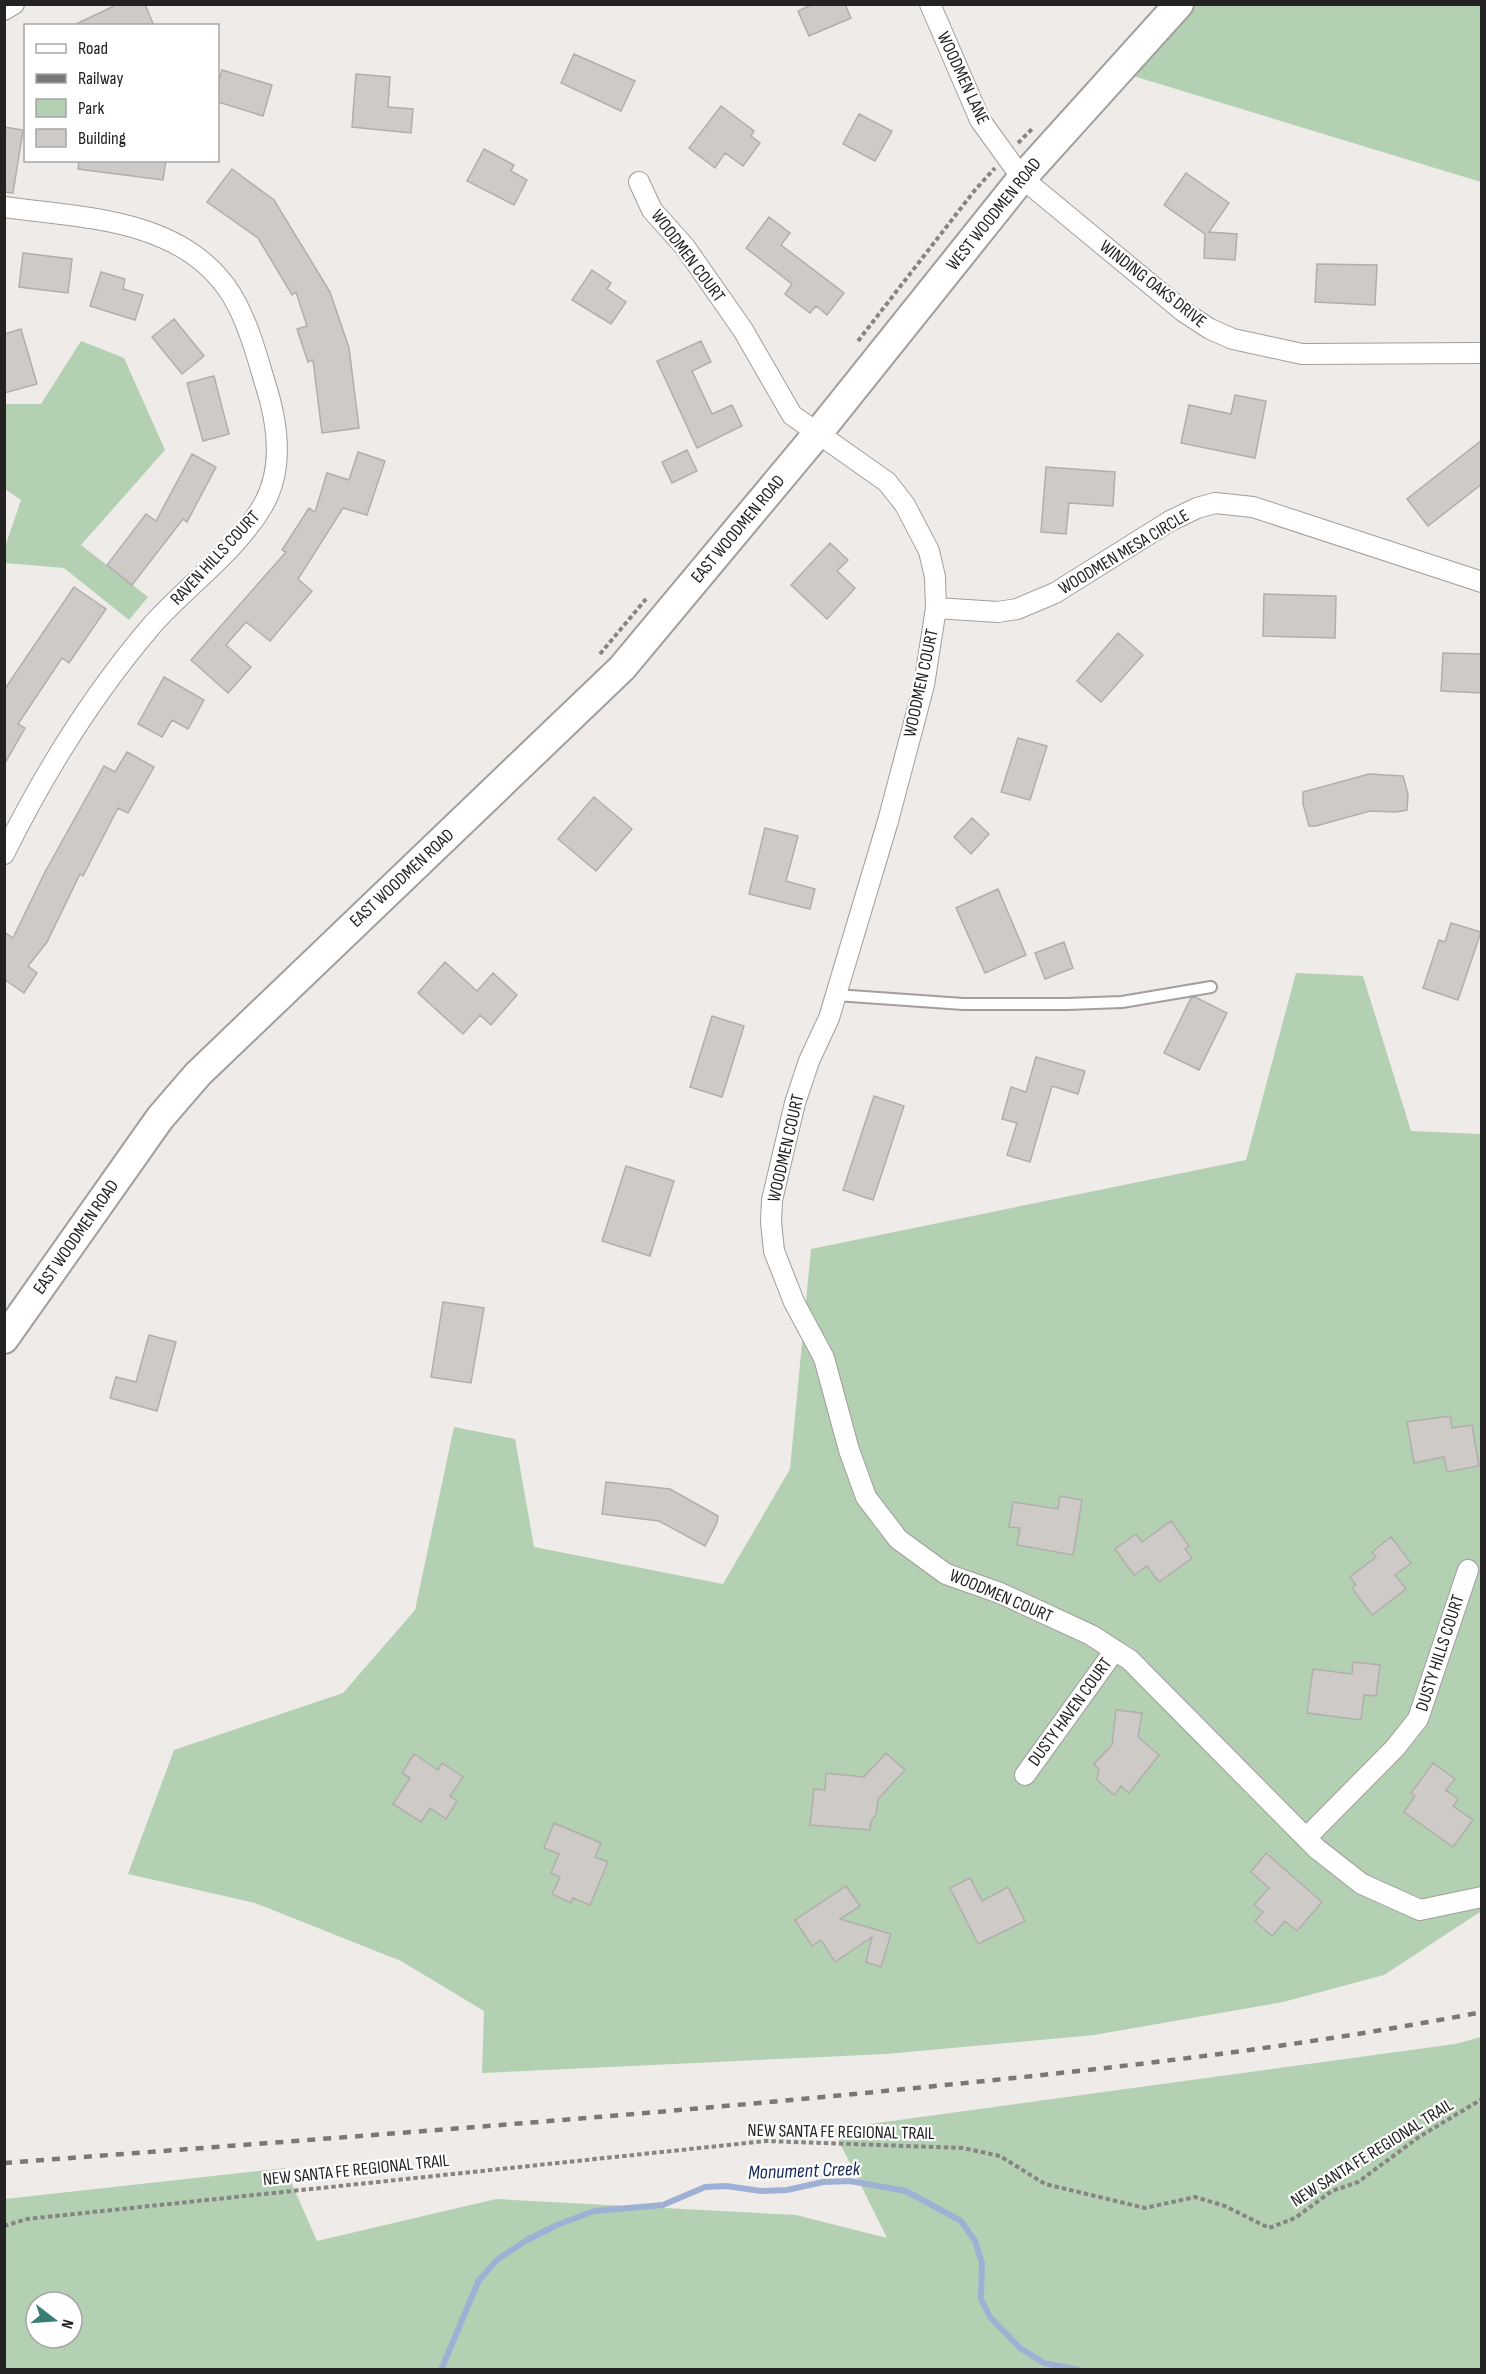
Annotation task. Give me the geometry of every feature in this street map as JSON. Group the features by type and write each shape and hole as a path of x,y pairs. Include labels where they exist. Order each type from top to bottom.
{"main road":[{"name":"WEST WOODMEN ROAD","path":"818,433 1014,167 1179,4"},
{"name":"EAST WOODMEN ROAD","path":"4,1339 160,1118 198,1074 614,676 818,433"}],"street":[{"path":"4,10 14,4"},
{"name":"WOODMEN LANE","path":"930,4 980,120 1014,167"},
{"name":"WINDING OAKS DRIVE","path":"1014,167 1184,312 1210,329 1233,339 1302,354 1482,353"},
{"name":"WOODMEN COURT","path":"639,182 652,210 685,247 743,330 792,415 887,482 905,505 929,552 934,577 936,608 924,685 888,821 836,995 795,1103 772,1200 772,1238 794,1302 824,1358 849,1450 866,1497 898,1539 946,1574 1000,1593 1091,1635 1130,1660 1306,1838 1362,1884 1420,1910 1482,1897"},
{"name":"RAVEN HILLS COURT","path":"4,207 122,223 154,233 188,250 214,272 230,293 245,321 272,402 278,451 273,485 263,507 245,531 155,622 101,688 57,754 4,854"},
{"name":"WOODMEN MESA CIRCLE","path":"936,608 998,612 1034,603 1055,593 1170,521 1215,503 1253,507 1482,582"},
{"name":"DUSTY HILLS COURT","path":"1306,1838 1395,1748 1418,1719 1468,1570"},
{"name":"DUSTY HAVEN COURT","path":"1025,1774 1115,1650"}],"lane":[{"path":"836,995 963,1004 1067,1004 1122,1002 1211,987"}],"path":[{"path":"853,348 975,190 1014,167 1038,122"},
{"path":"598,656 651,593"},
{"name":"NEW SANTA FE REGIONAL TRAIL","path":"4,2226 27,2219 766,2141 963,2148 1000,2156 1045,2184 1145,2208 1195,2197 1225,2206 1269,2228 1295,2218 1332,2192 1358,2182 1419,2137 1482,2099"}],"green space":[{"path":"1190,5 1481,5 1481,182 1127,74"},
{"path":"81,341 124,358 165,450 81,545 148,597 129,620 64,568 5,563 5,547 21,500 5,489 4,404 41,404"},
{"path":"1296,973 1363,976 1411,1131 1481,1134 1480,1912 1384,1975 1283,2002 1094,2035 886,2054 482,2073 484,2011 401,1961 255,1903 128,1874 174,1750 343,1693 415,1610 454,1427 515,1439 534,1547 723,1584 790,1469 811,1249 1246,1160"},
{"path":"1481,2037 1481,2369 5,2369 5,2199 285,2168 317,2241 496,2199 796,2215 887,2238 833,2129 1455,2044"}],"building":[{"path":"118,4 145,4 153,24 76,24"},
{"path":"813,4 845,4 851,18 809,36 798,11"},
{"path":"574,54 635,81 621,111 561,83"},
{"path":"222,70 272,85 263,116 219,102 219,80"},
{"path":"356,74 390,77 388,107 413,109 411,133 352,127"},
{"path":"721,106 754,131 751,136 760,143 743,166 725,153 715,168 689,148"},
{"path":"859,114 892,131 875,161 843,144"},
{"path":"4,127 23,130 13,193 4,192"},
{"path":"484,149 514,165 511,171 527,180 514,205 467,181"},
{"path":"79,162 166,162 163,180 78,169"},
{"path":"232,169 274,200 330,292 349,348 359,428 322,433 313,360 308,362 297,329 307,326 296,292 292,295 258,238 207,202"},
{"path":"1186,173 1229,203 1209,232 1237,234 1235,260 1204,258 1205,234 1164,205"},
{"path":"769,217 790,233 781,245 844,293 827,315 816,306 810,313 785,294 792,284 746,248"},
{"path":"23,253 72,259 68,293 19,287"},
{"path":"1317,264 1377,265 1375,305 1315,302"},
{"path":"592,270 611,283 607,289 626,302 611,324 572,300"},
{"path":"101,272 125,279 123,289 143,295 135,320 90,306"},
{"path":"174,319 204,356 182,374 152,337"},
{"path":"21,329 37,384 4,393 4,334"},
{"path":"701,341 711,362 692,371 712,414 732,405 742,426 697,448 657,361"},
{"path":"214,376 229,434 203,441 187,383"},
{"path":"1235,395 1266,401 1255,458 1181,443 1189,405 1231,414"},
{"path":"1482,440 1482,484 1428,526 1407,499"},
{"path":"687,450 697,471 672,483 662,462"},
{"path":"358,452 385,461 367,515 343,508 298,579 312,591 270,641 246,622 226,645 251,667 228,693 191,660 286,552 282,550 309,508 315,512 327,473 349,480"},
{"path":"192,454 216,467 187,522 183,519 132,585 107,565 146,514 156,521"},
{"path":"1046,467 1115,472 1113,506 1069,503 1066,534 1041,532"},
{"path":"830,543 848,560 837,571 855,588 827,619 791,585"},
{"path":"74,587 106,609 69,663 62,658 18,724 25,728 4,765 4,690"},
{"path":"1264,594 1336,596 1335,638 1263,636"},
{"path":"1118,633 1143,655 1101,702 1077,681"},
{"path":"1443,653 1482,654 1482,693 1441,691"},
{"path":"164,677 204,700 188,729 172,720 162,737 138,724"},
{"path":"1018,738 1047,746 1030,800 1001,792"},
{"path":"127,752 154,767 128,813 118,808 83,876 80,874 47,942 28,966 37,973 24,993 4,979 4,932 13,938 45,872 104,766 115,772"},
{"path":"1369,774 1403,776 1408,794 1407,810 1370,811 1309,826 1303,804 1303,792"},
{"path":"594,797 632,829 596,871 558,839"},
{"path":"972,818 989,834 971,854 954,837"},
{"path":"765,828 798,836 786,881 815,889 810,909 749,894"},
{"path":"998,889 1026,955 985,973 956,908"},
{"path":"1451,923 1481,932 1458,1000 1423,988 1439,940 1445,942"},
{"path":"1064,942 1073,968 1045,979 1035,953"},
{"path":"445,962 477,991 493,973 517,995 491,1025 480,1015 463,1034 418,993"},
{"path":"1195,997 1227,1013 1199,1070 1164,1053 1191,998"},
{"path":"712,1016 744,1026 722,1097 690,1087"},
{"path":"1036,1057 1085,1071 1078,1094 1052,1086 1030,1162 1007,1155 1017,1123 1002,1119 1011,1087 1026,1092"},
{"path":"874,1096 904,1106 873,1200 843,1190"},
{"path":"626,1166 674,1181 650,1256 602,1241"},
{"path":"443,1302 484,1308 471,1383 431,1377"},
{"path":"149,1335 176,1342 157,1411 110,1398 116,1377 136,1382"},
{"path":"1450,1416 1452,1428 1472,1425 1479,1466 1447,1472 1444,1457 1414,1463 1407,1422"},
{"path":"606,1482 670,1489 718,1516 717,1523 705,1546 659,1521 602,1514"},
{"path":"1060,1496 1082,1500 1073,1555 1017,1545 1020,1528 1009,1527 1013,1502 1058,1509"},
{"path":"1171,1521 1189,1546 1185,1549 1192,1558 1159,1582 1147,1566 1134,1575 1115,1549 1136,1534 1142,1542"},
{"path":"1391,1537 1411,1563 1395,1575 1406,1589 1372,1615 1352,1588 1356,1585 1350,1577 1376,1557 1372,1552"},
{"path":"1353,1662 1380,1665 1376,1696 1364,1695 1361,1720 1307,1713 1313,1669 1352,1674"},
{"path":"1116,1710 1142,1713 1138,1737 1159,1755 1129,1793 1121,1786 1114,1795 1097,1780 1099,1769 1094,1764 1112,1745"},
{"path":"886,1753 905,1770 878,1799 876,1815 871,1821 870,1830 810,1825 814,1789 825,1790 826,1773 864,1777"},
{"path":"414,1754 438,1770 442,1763 463,1777 450,1796 457,1801 446,1819 430,1808 421,1822 393,1804 410,1778 402,1773"},
{"path":"1433,1763 1455,1779 1446,1790 1458,1799 1453,1806 1473,1820 1453,1847 1404,1812 1415,1796 1411,1793"},
{"path":"554,1823 601,1843 595,1857 608,1862 590,1905 573,1898 571,1903 552,1894 560,1877 551,1873 559,1854 544,1848"},
{"path":"1266,1853 1322,1902 1297,1931 1285,1921 1272,1936 1255,1921 1263,1912 1254,1905 1269,1888 1251,1872"},
{"path":"970,1878 982,1901 1008,1887 1025,1921 978,1944 950,1888"},
{"path":"846,1886 860,1906 840,1919 891,1934 881,1967 866,1962 872,1937 835,1962 821,1940 812,1946 795,1920"}],"waterway":[{"name":"Monument Creek","path":"441,2370 479,2280 498,2259 527,2240 557,2225 594,2211 663,2205 705,2187 726,2186 761,2191 787,2190 823,2182 850,2181 906,2191 961,2221 975,2241 982,2263 981,2299 990,2317 1020,2348 1044,2363 1079,2370"}],"railway":[{"path":"4,2163 567,2120 977,2082 1266,2048 1482,2012"}]}
